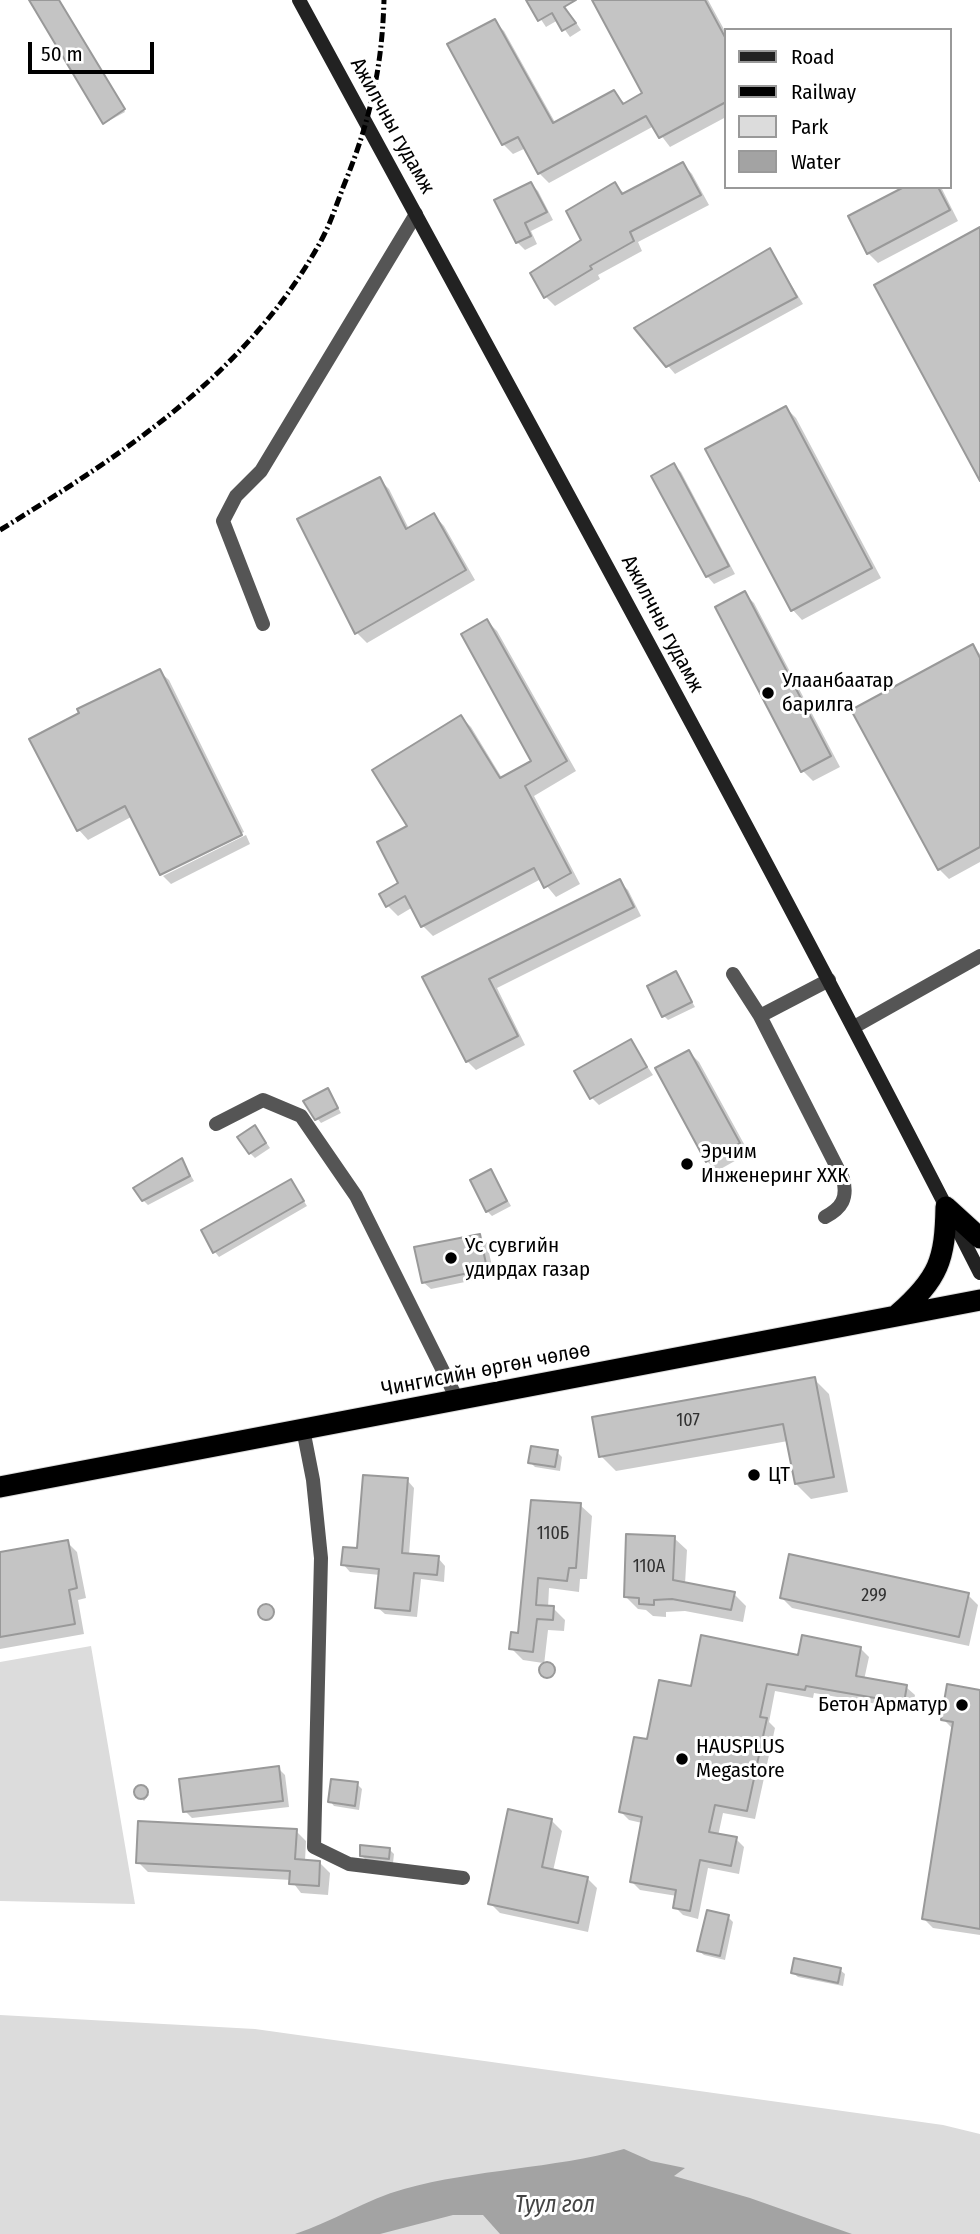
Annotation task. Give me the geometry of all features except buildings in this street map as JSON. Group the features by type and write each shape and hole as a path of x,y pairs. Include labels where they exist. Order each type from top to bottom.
{"highway":[{"path":"946,1207 980,1238"},
{"path":"896,1316 923,1292 942,1261 946,1207"},
{"name":"Чингисийн өргөн чөлөө","path":"0,1487 980,1300"}],"main road":[{"name":"Ажилчны гудамж","path":"299,0 829,980 980,1273"}],"street":[{"path":"263,624 223,521 236,496 261,471 416,214"},
{"path":"854,1027 980,956"},
{"path":"733,974 760,1016 843,1180 845,1199 839,1209 825,1217"},
{"path":"760,1016 829,980"},
{"path":"216,1124 263,1100 301,1116 356,1196 457,1401"},
{"path":"303,1429 313,1480 321,1558 314,1847 349,1864 463,1878"}],"green space":[{"path":"91,1646 135,1904 0,1901 0,1662"},
{"path":"0,2015 255,2029 943,2125 980,2134 980,2234 0,2234"}],"water":[{"name":"Туул гол","path":"624,2149 651,2161 685,2168 674,2176 750,2198 852,2234 500,2234 483,2215 453,2215 380,2234 295,2234 377,2199 431,2182 569,2161"}],"railway":[{"path":"0,530 93,471 181,406 259,330 293,287 325,233 368,117 381,49 384,0"}],"place":[{"name":"Улаанбаатар барилга","path":"768,693"},
{"name":"Эрчим Инженеринг ХХК","path":"687,1164"},
{"name":"Ус сувгийн удирдах газар","path":"451,1258"},
{"name":"ЦТ","path":"754,1475"},
{"name":"Бетон Арматур","path":"962,1705"},
{"name":"HAUSPLUS Megastore","path":"682,1759"}]}
